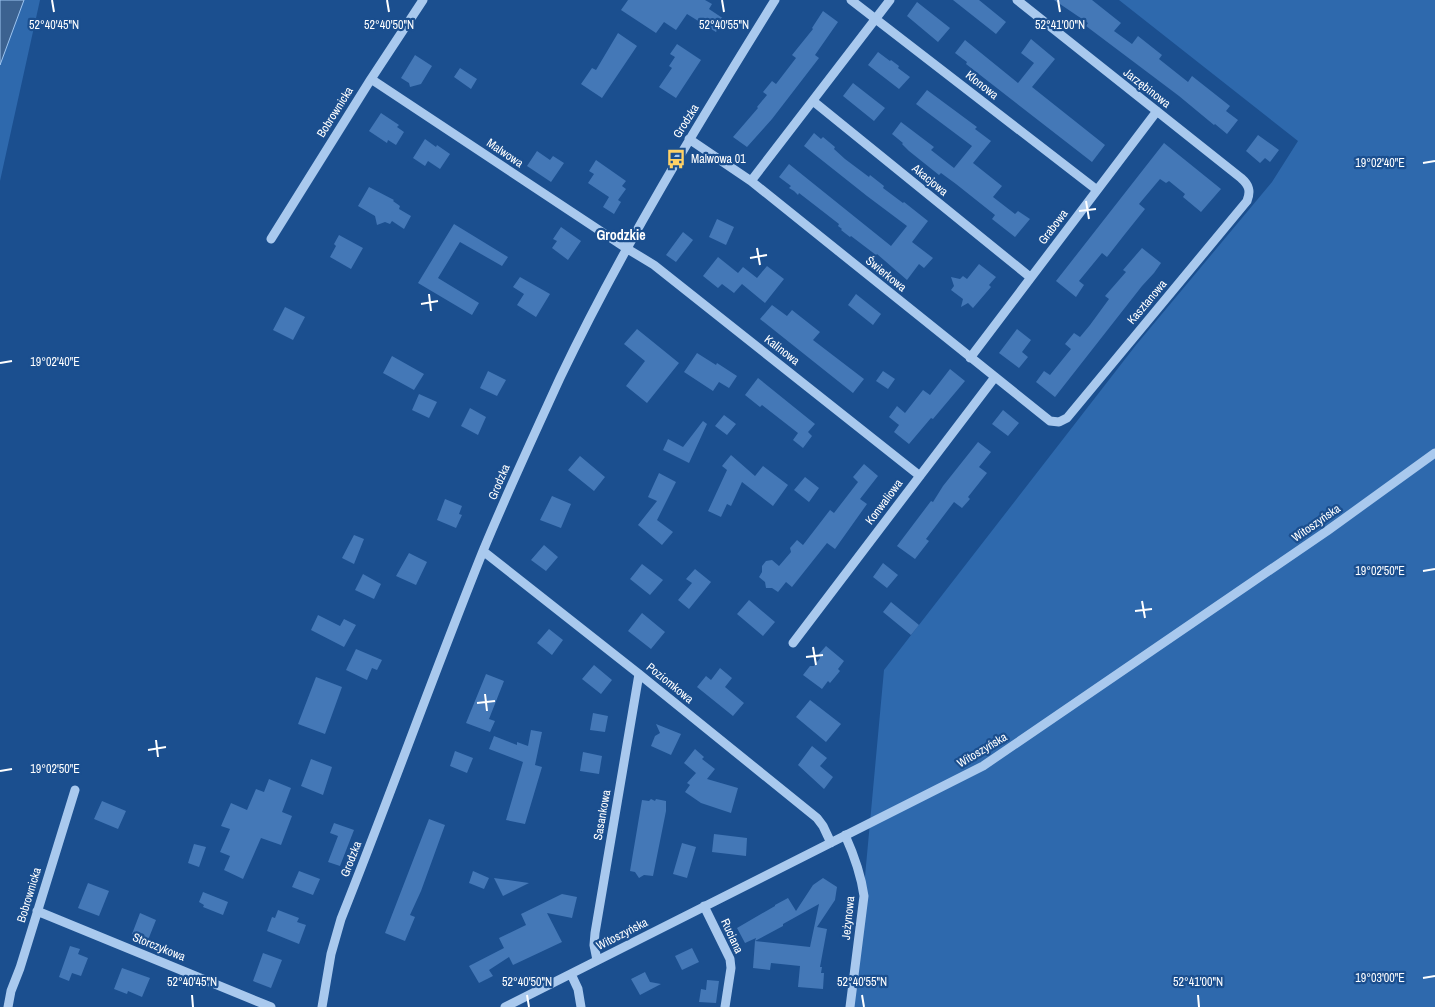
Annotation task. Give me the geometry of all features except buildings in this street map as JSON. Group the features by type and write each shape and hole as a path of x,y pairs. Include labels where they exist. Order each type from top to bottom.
{"street":[{"name":"Bobrownicka","path":"270,239 423,0"},
{"name":"Grodzka","path":"322,1007 331,954 341,918 483,551 521,464 558,384 626,248 689,139 775,0"},
{"name":"Klonowa","path":"851,0 1097,190"},
{"path":"751,181 890,0"},
{"name":"Jarzębinowa","path":"1017,0 1247,184 1249,195 1247,201"},
{"name":"Malwowa","path":"371,79 626,248"},
{"name":"Akacjowa","path":"813,101 1030,277"},
{"name":"Grabowa","path":"970,358 1157,111"},
{"name":"Świerkowa","path":"689,139 751,181 970,358 1050,420 1059,422 1066,418"},
{"name":"Kasztanowa","path":"1066,418 1247,201"},
{"name":"Kalinowa","path":"626,248 654,264 920,476"},
{"name":"Konwaliowa","path":"793,643 994,377"},
{"name":"Witoszyńska","path":"505,1007 983,766 1327,531 1435,453"},
{"name":"Poziomkowa","path":"483,551 817,818 831,842"},
{"name":"Sasankowa","path":"597,960 595,933 639,674"},
{"name":"Bobrownicka","path":"8,1007 11,991 20,968 75,790"},
{"name":"Jeżynowa","path":"845,835 862,879 864,896 850,1007"},
{"name":"Ruciana","path":"704,906 730,958 731,968 725,1007"},
{"name":"Storczykowa","path":"37,911 271,1007"},
{"path":"571,974 578,989 581,1007"}],"shaded area":[{"path":"0,0 40,0 0,181"},
{"path":"0,0 24,0 0,65"},
{"path":"1119,0 1435,0 1435,1007 853,1007 884,670 1136,345 1272,182 1298,141"}],"place":[{"name":"Malwowa 01","path":"676,159"}],"district":[{"name":"Grodzkie","path":"621,235"}]}
